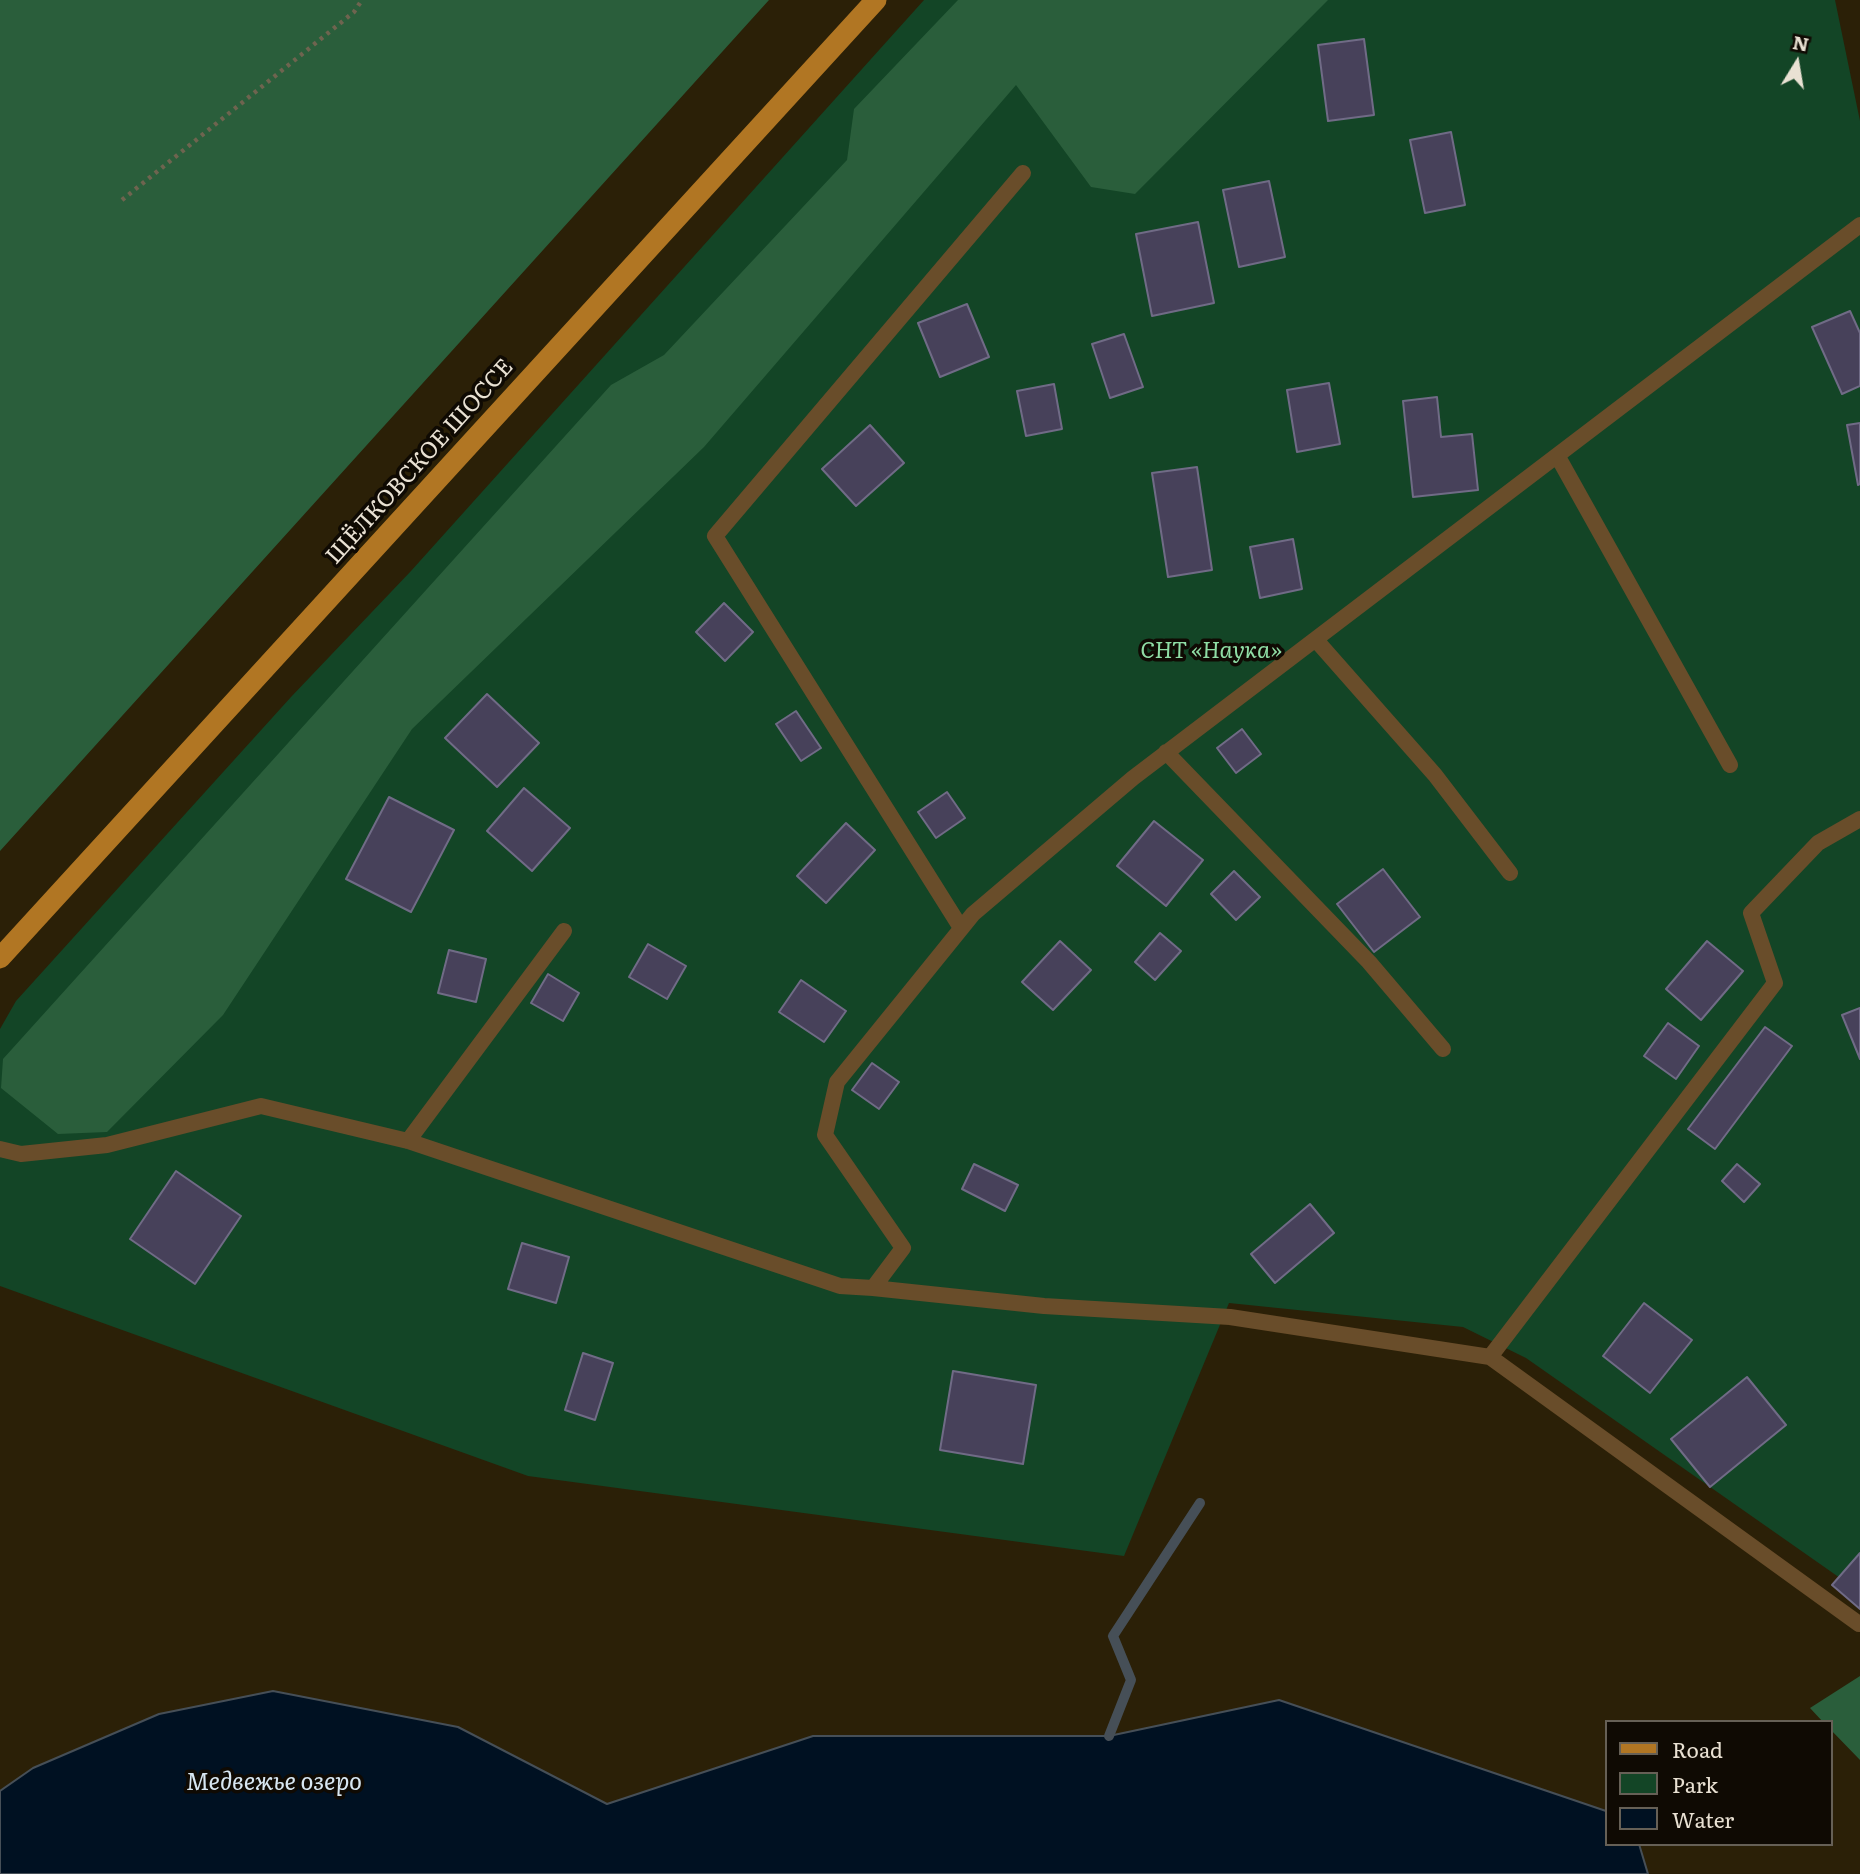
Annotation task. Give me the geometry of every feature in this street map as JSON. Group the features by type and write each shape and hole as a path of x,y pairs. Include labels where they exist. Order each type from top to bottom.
{"main road":[{"name":"ЩЁЛКОВСКОЕ ШОССЕ","path":"0,958 876,0"}],"lane":[{"path":"961,928 715,536 1023,173"},
{"path":"873,1288 903,1248 825,1135 837,1082 973,914 1166,752 1558,457 1860,225"},
{"path":"1558,457 1730,765"},
{"path":"1316,640 1435,775 1510,873"},
{"path":"1166,752 1369,962 1443,1049"},
{"path":"1490,1357 1775,983 1751,913 1818,842 1860,819"},
{"path":"408,1141 564,931"},
{"path":"0,1149 21,1154 107,1145 261,1106 408,1141 840,1286 1044,1306 1230,1317 1490,1357 1859,1624"}],"path":[{"path":"122,200 354,12 362,0"}],"green space":[{"path":"0,0 769,0 0,851"},
{"name":"СНТ «Наука»","path":"924,0 1835,0 1860,121 1860,1592 1526,1358 1463,1327 1229,1303 1124,1556 528,1476 0,1286 0,1029 16,1001 291,697 411,571"},
{"path":"958,0 1328,0 1135,194 1091,187 1016,85 704,447 412,729 223,1015 107,1132 58,1134 1,1088 3,1059 611,385 664,355 847,160 854,109"},
{"path":"1860,1676 1860,1760 1832,1731 1832,1720 1821,1720 1810,1708"}],"water":[{"name":"Медвежье озеро","path":"273,1691 458,1727 607,1804 813,1736 1109,1736 1279,1700 1604,1810 1604,1846 1640,1846 1648,1874 0,1874 0,1791 33,1768 159,1714"}],"building":[{"path":"1364,39 1374,115 1328,121 1318,45"},
{"path":"1451,132 1465,205 1425,213 1410,140"},
{"path":"1269,181 1285,257 1239,267 1223,190"},
{"path":"1198,222 1214,303 1152,316 1136,234"},
{"path":"967,304 989,357 940,377 918,323"},
{"path":"1850,311 1860,333 1860,386 1842,394 1812,327"},
{"path":"1124,334 1143,387 1110,398 1092,344"},
{"path":"1329,383 1340,444 1297,452 1287,390"},
{"path":"1054,384 1062,429 1026,436 1017,391"},
{"path":"1437,397 1441,437 1472,434 1478,490 1413,497 1403,401"},
{"path":"1860,423 1860,484 1858,485 1847,425"},
{"path":"870,425 904,463 856,506 822,469"},
{"path":"1197,467 1212,570 1168,577 1152,473"},
{"path":"1293,539 1302,589 1260,598 1250,547"},
{"path":"724,603 753,632 725,661 696,632"},
{"path":"487,694 539,743 497,787 445,738"},
{"path":"796,711 821,748 801,761 776,724"},
{"path":"1242,729 1261,754 1236,773 1217,748"},
{"path":"524,788 570,828 532,871 487,831"},
{"path":"947,792 965,818 936,838 918,812"},
{"path":"389,797 454,830 411,912 346,879"},
{"path":"1154,821 1203,860 1166,906 1117,866"},
{"path":"846,823 875,850 826,903 797,876"},
{"path":"1383,869 1420,917 1374,952 1337,904"},
{"path":"1234,871 1260,897 1236,920 1211,894"},
{"path":"1160,933 1181,951 1155,980 1135,962"},
{"path":"1060,941 1091,970 1053,1010 1022,982"},
{"path":"1707,941 1743,971 1701,1020 1666,989"},
{"path":"648,944 686,966 667,999 629,977"},
{"path":"449,950 486,959 476,1002 438,993"},
{"path":"548,974 579,993 563,1021 531,1003"},
{"path":"801,980 846,1011 824,1042 779,1012"},
{"path":"1860,1008 1860,1059 1842,1015"},
{"path":"1668,1023 1699,1046 1676,1079 1644,1056"},
{"path":"1765,1027 1792,1046 1715,1149 1688,1129"},
{"path":"872,1063 899,1082 879,1109 852,1090"},
{"path":"974,1164 1018,1185 1005,1211 962,1189"},
{"path":"1737,1164 1760,1184 1744,1202 1722,1181"},
{"path":"176,1171 241,1216 195,1284 130,1239"},
{"path":"1310,1204 1334,1233 1275,1283 1251,1254"},
{"path":"522,1243 569,1257 556,1303 508,1289"},
{"path":"1644,1303 1692,1340 1650,1393 1603,1356"},
{"path":"583,1353 613,1363 595,1420 565,1410"},
{"path":"953,1371 1036,1385 1023,1464 940,1450"},
{"path":"1747,1377 1786,1425 1710,1487 1671,1439"},
{"path":"1860,1553 1860,1609 1832,1585"}],"waterway":[{"path":"1109,1736 1131,1680 1113,1636 1200,1503"}]}
